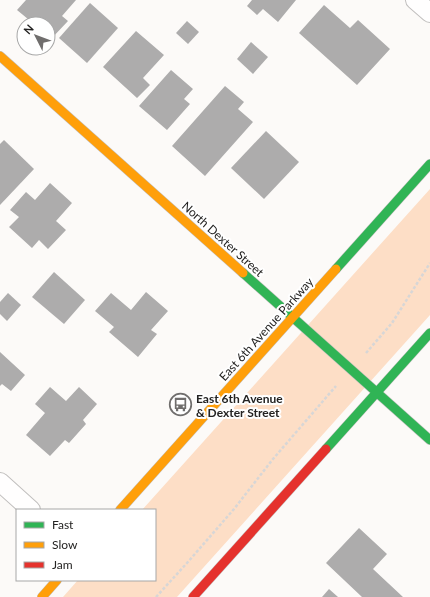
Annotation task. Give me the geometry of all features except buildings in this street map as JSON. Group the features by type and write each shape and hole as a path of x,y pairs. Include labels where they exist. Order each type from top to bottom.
{"main road":[{"name":"North Dexter Street","path":"0,56 430,440"},
{"name":"East 6th Avenue Parkway","path":"121,509 430,164"},
{"path":"193,597 430,333"},
{"path":"42,597 56,581"}],"street":[{"path":"415,0 430,13"},
{"path":"0,482 30,509"}],"path":[{"path":"156,597 234,509 273,459 392,323 430,263"}],"shaded area":[{"path":"430,189 430,315 177,597 63,597 77,581 156,581 156,509 143,509"}],"traffic: fast":[{"path":"336,269 430,164"},
{"path":"243,273 430,440"},
{"path":"326,449 430,333"}],"traffic: slow":[{"path":"0,56 243,273"},
{"path":"121,509 336,269"},
{"path":"42,597 56,581"}],"traffic: jam":[{"path":"193,597 326,449"}],"place":[{"name":"East 6th Avenue & Dexter Street","path":"181,405"}]}
